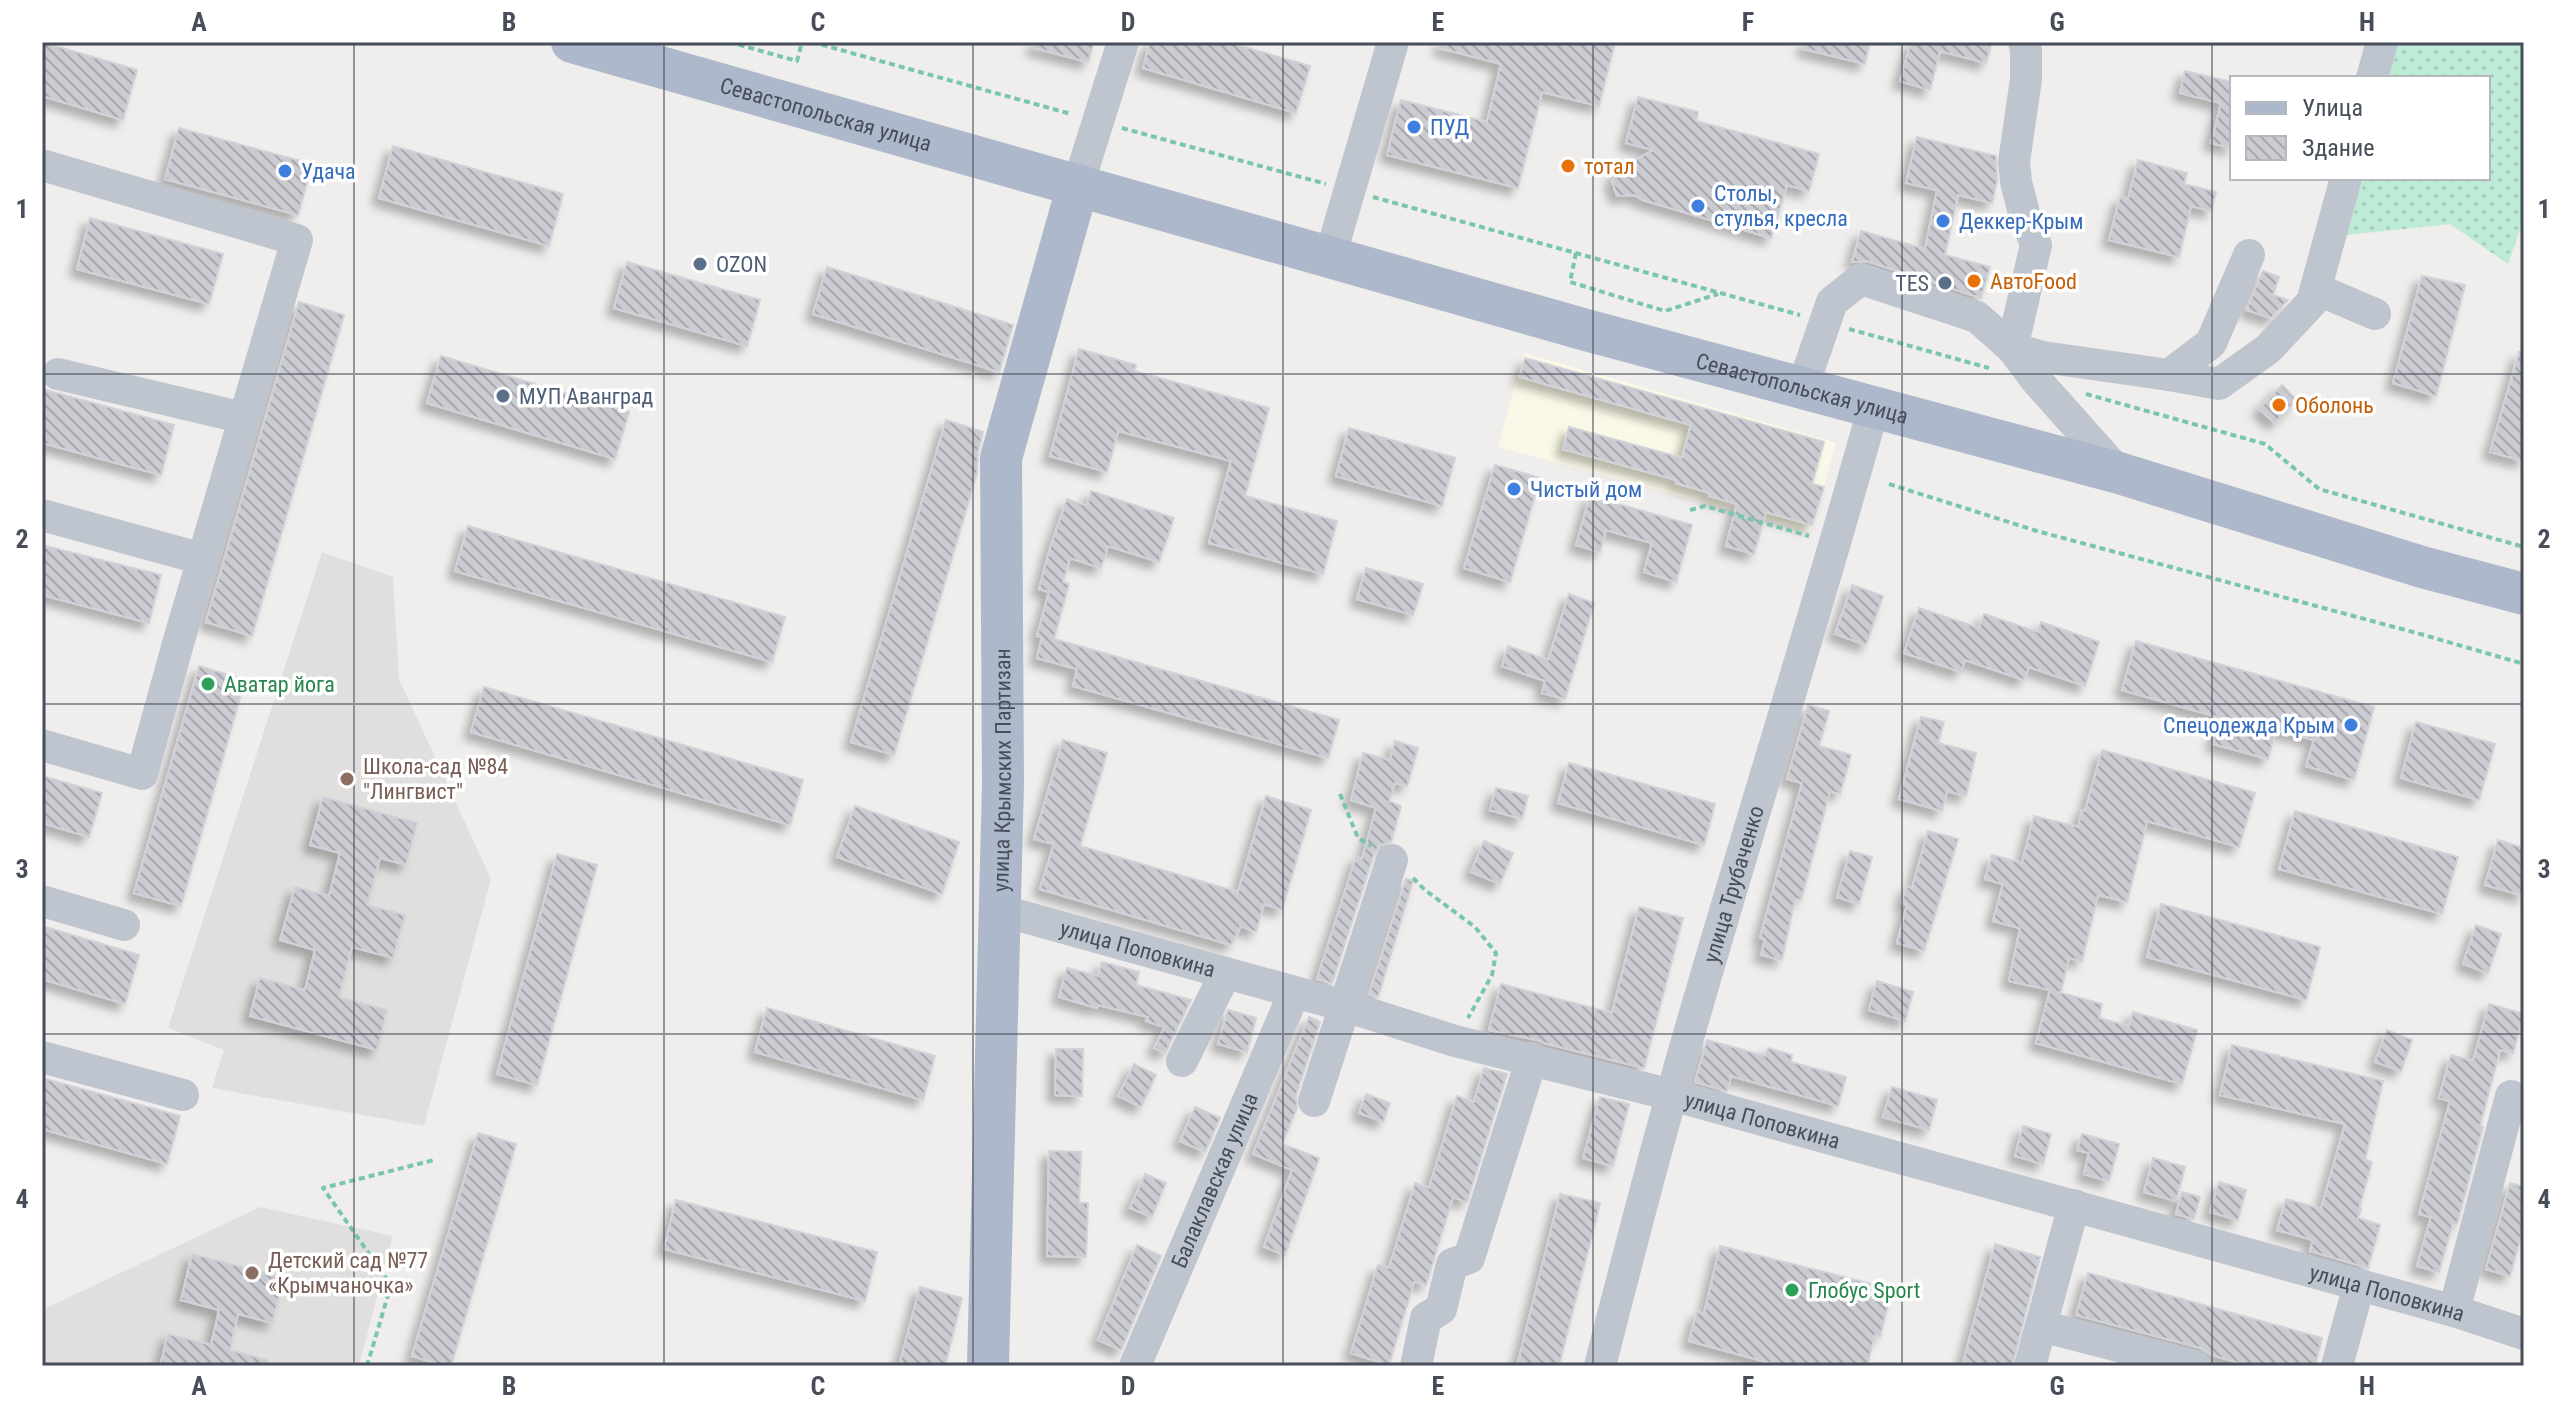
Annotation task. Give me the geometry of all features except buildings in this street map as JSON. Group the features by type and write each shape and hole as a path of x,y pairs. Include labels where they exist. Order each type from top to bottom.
{"main road":[{"name":"Севастопольская улица","path":"572,42 1599,333 2119,473 2422,567 2524,594"},
{"name":"улица Крымских Партизан","path":"988,1366 1003,784 1001,458 1078,185"}],"street":[{"path":"1078,185 1123,42"},
{"path":"1330,257 1393,42"},
{"path":"2001,358 2036,245 2024,213 2014,162 2026,79 2024,42"},
{"path":"2373,76 2382,42"},
{"path":"42,165 297,240 142,774 42,745"},
{"path":"2001,358 2043,357 2219,384 2268,349 2312,302 2345,180"},
{"path":"2169,375 2211,343 2249,255"},
{"path":"1803,386 1832,302 1861,279 1977,317 2001,358 2037,381 2119,473"},
{"path":"2316,289 2375,314"},
{"path":"58,374 244,418"},
{"name":"улица Трубаченко","path":"1600,1366 1672,1095 1793,680 1839,535 1874,406"},
{"path":"42,515 203,559"},
{"path":"1314,1101 1392,860"},
{"path":"42,901 124,925"},
{"name":"улица Поповкина","path":"999,910 1345,1006 1455,1041 1672,1095 2074,1205 2454,1311 2524,1334"},
{"path":"1182,1061 1225,974"},
{"name":"Балаклавская улица","path":"1135,1366 1294,993"},
{"path":"42,1057 183,1095"},
{"path":"1416,1366 1426,1318 1441,1309 1452,1264 1469,1258 1532,1058"},
{"path":"2454,1311 2511,1096"},
{"path":"2030,1366 2074,1205"},
{"path":"2337,1366 2359,1285"},
{"path":"2041,1326 2196,1366"}],"path":[{"path":"729,42 797,61 802,42"},
{"path":"812,42 1806,317"},
{"path":"1576,253 1570,282 1665,311 1720,293"},
{"path":"1837,325 2001,358"},
{"path":"2072,391 2265,444 2319,489 2524,547"},
{"path":"1889,484 2037,531 2524,664"},
{"path":"1690,510 1705,506 1812,536"},
{"path":"1340,794 1358,838 1392,860 1425,890 1475,927 1496,953 1492,975 1455,1041"},
{"path":"367,1366 391,1285 323,1188 434,1160"}],"shaded area":[{"path":"1524,353 1836,443 1811,532 1498,447"},
{"name":"Школа-сад №84 \"Лингвист\"","path":"322,552 393,577 399,679 491,879 424,1126 212,1088 224,1050 168,1028"},
{"name":"Детский сад №77 «Крымчаночка»","path":"260,1207 393,1236 359,1366 42,1366 42,1310"}],"green space":[{"path":"2396,42 2524,42 2524,218 2508,264 2450,224 2347,235 2361,180 2490,180 2490,76 2388,76"}],"place":[{"name":"ПУД","path":"1414,127"},
{"name":"тотал","path":"1568,166"},
{"name":"Удача","path":"285,171"},
{"name":"Столы, стулья, кресла","path":"1698,206"},
{"name":"Деккер-Крым","path":"1943,221"},
{"name":"OZON","path":"700,264"},
{"name":"АвтоFood","path":"1974,281"},
{"name":"TES","path":"1945,283"},
{"name":"МУП Аванград","path":"503,396"},
{"name":"Оболонь","path":"2279,405"},
{"name":"Чистый дом","path":"1514,489"},
{"name":"Аватар йога","path":"208,684"},
{"name":"Спецодежда Крым","path":"2351,725"},
{"name":"Школа-сад №84 \"Лингвист\"","path":"347,779"},
{"name":"Детский сад №77 «Крымчаночка»","path":"252,1273"},
{"name":"Глобус Sport","path":"1792,1290"}]}
